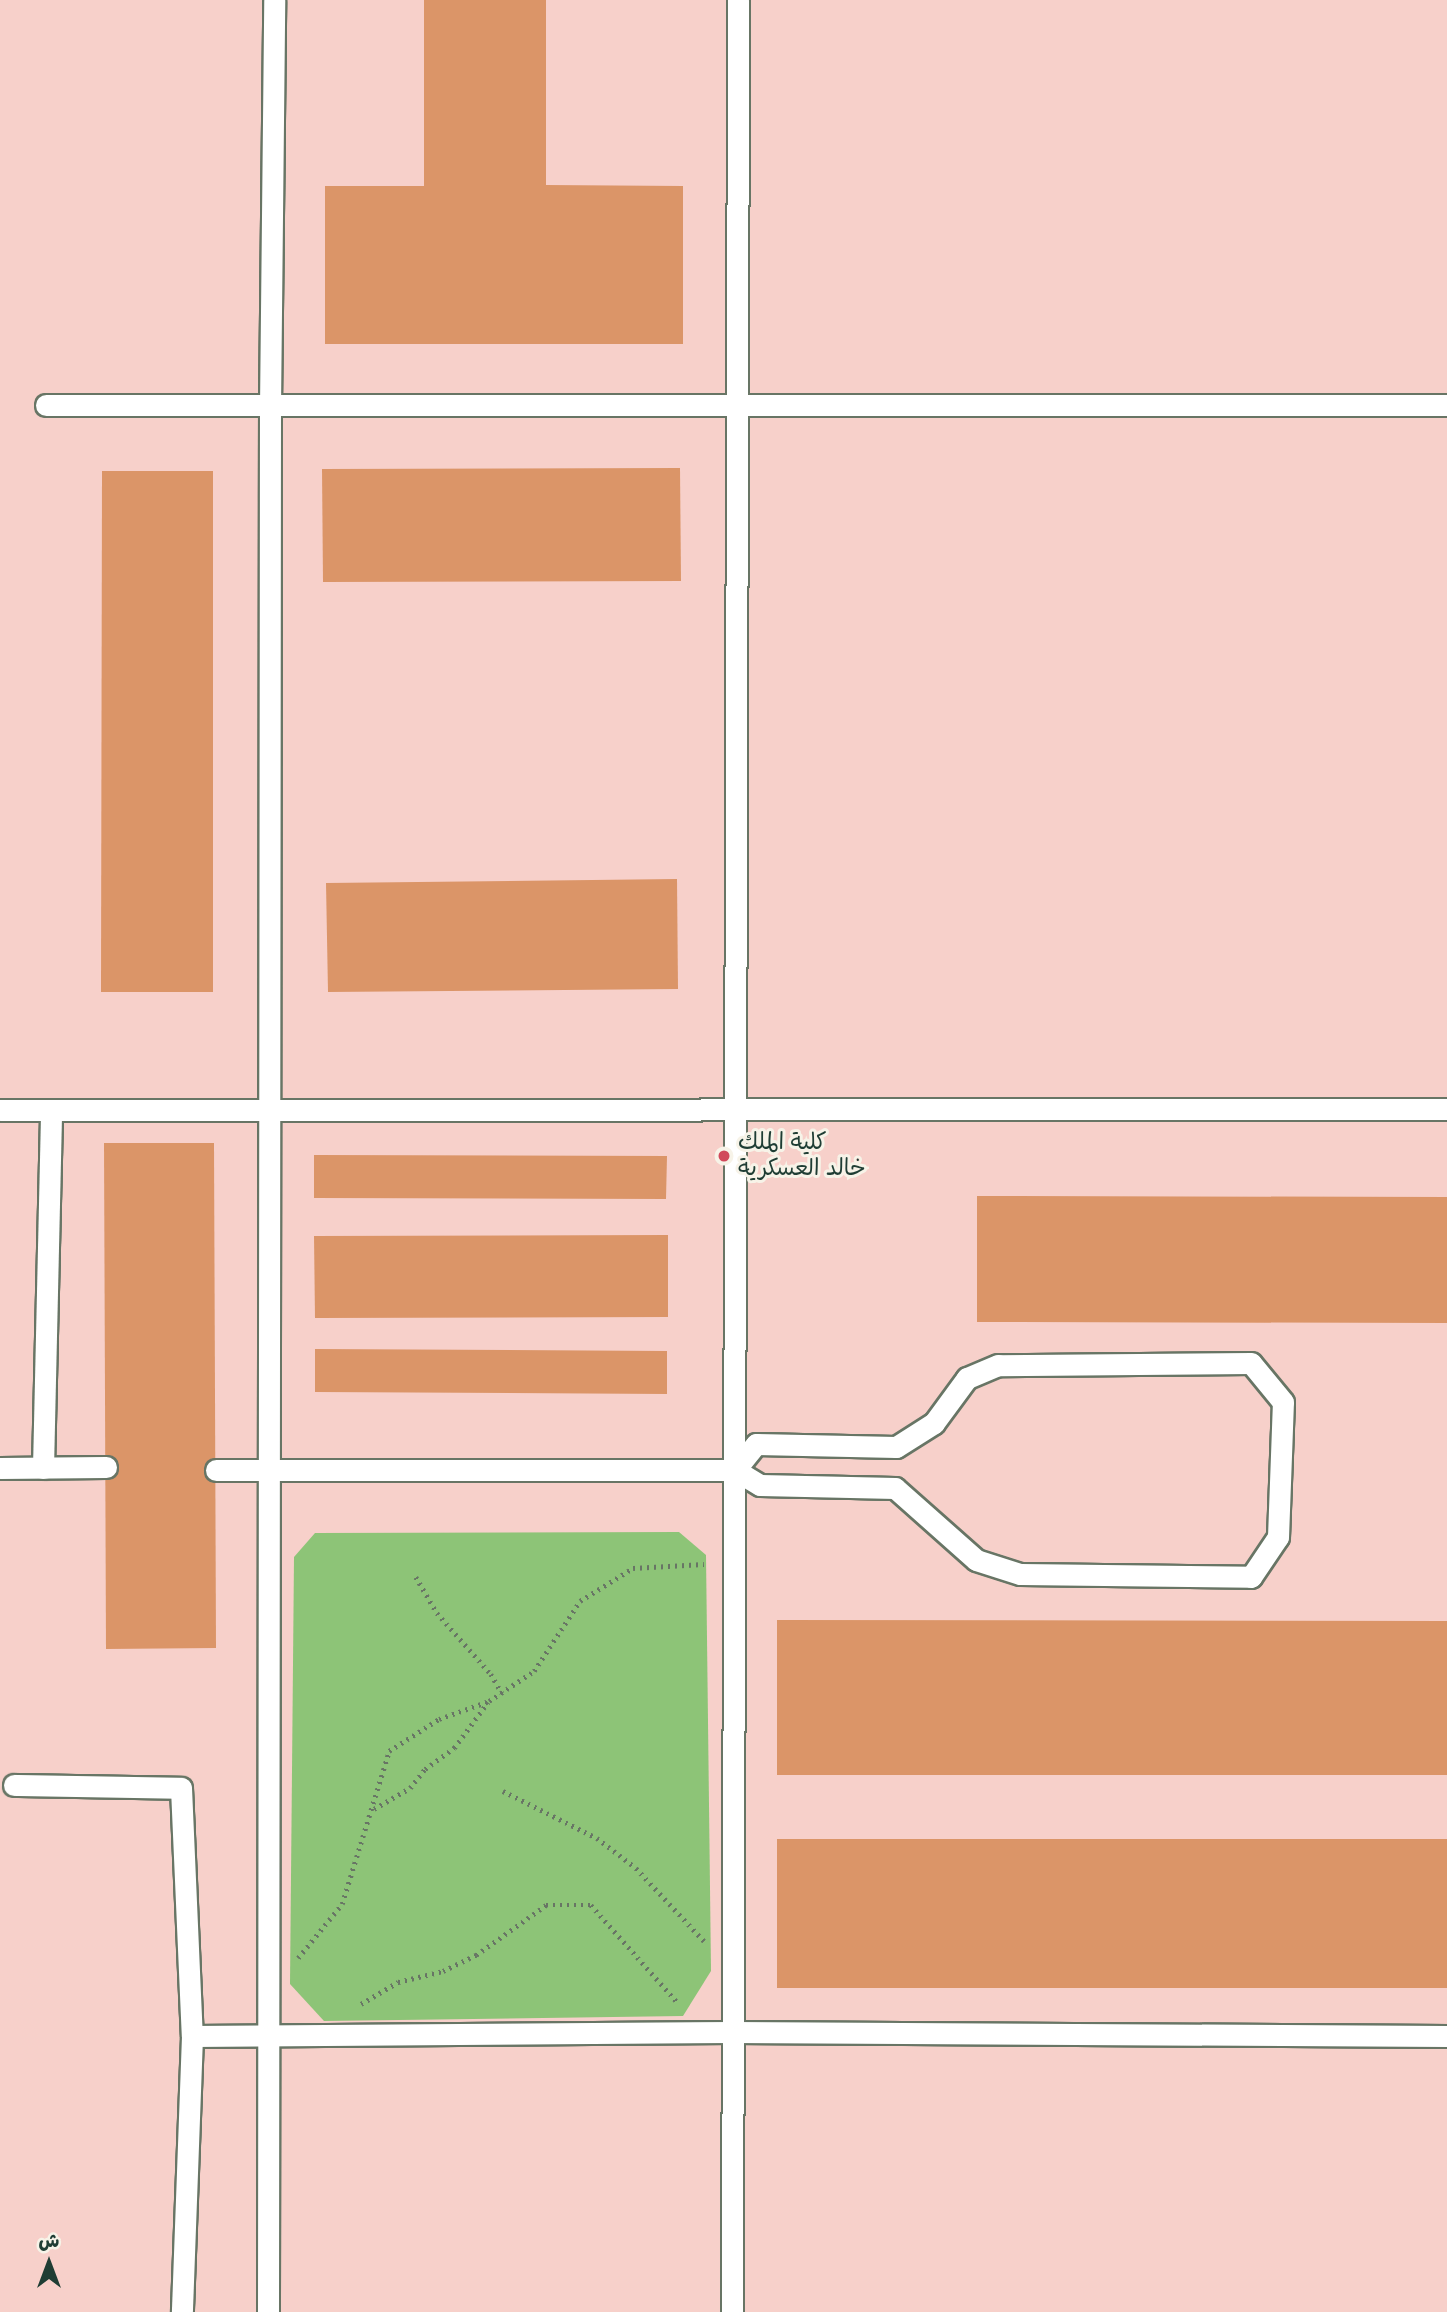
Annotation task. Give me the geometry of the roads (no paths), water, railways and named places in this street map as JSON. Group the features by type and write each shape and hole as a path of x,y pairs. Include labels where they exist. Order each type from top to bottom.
{"lane":[{"path":"268,2312 270,407 274,0"},
{"path":"732,2312 732,1563 738,1110 738,0"},
{"path":"46,405 270,407 738,402 1447,405"},
{"path":"0,1110 1447,1110"},
{"path":"43,1468 51,1111"},
{"path":"216,1470 735,1470 760,1485 895,1488 976,1560 1020,1574 1251,1577 1278,1537 1283,1402 1251,1363 998,1365 967,1378 934,1423 896,1447 756,1444 735,1470"},
{"path":"0,1468 106,1467"},
{"path":"14,1785 181,1788 192,2036 182,2312"},
{"path":"192,2036 268,2033 732,2032 1447,2036"}],"place":[{"name":"كلية الملك خالد العسكرية","path":"724,1156"}]}
